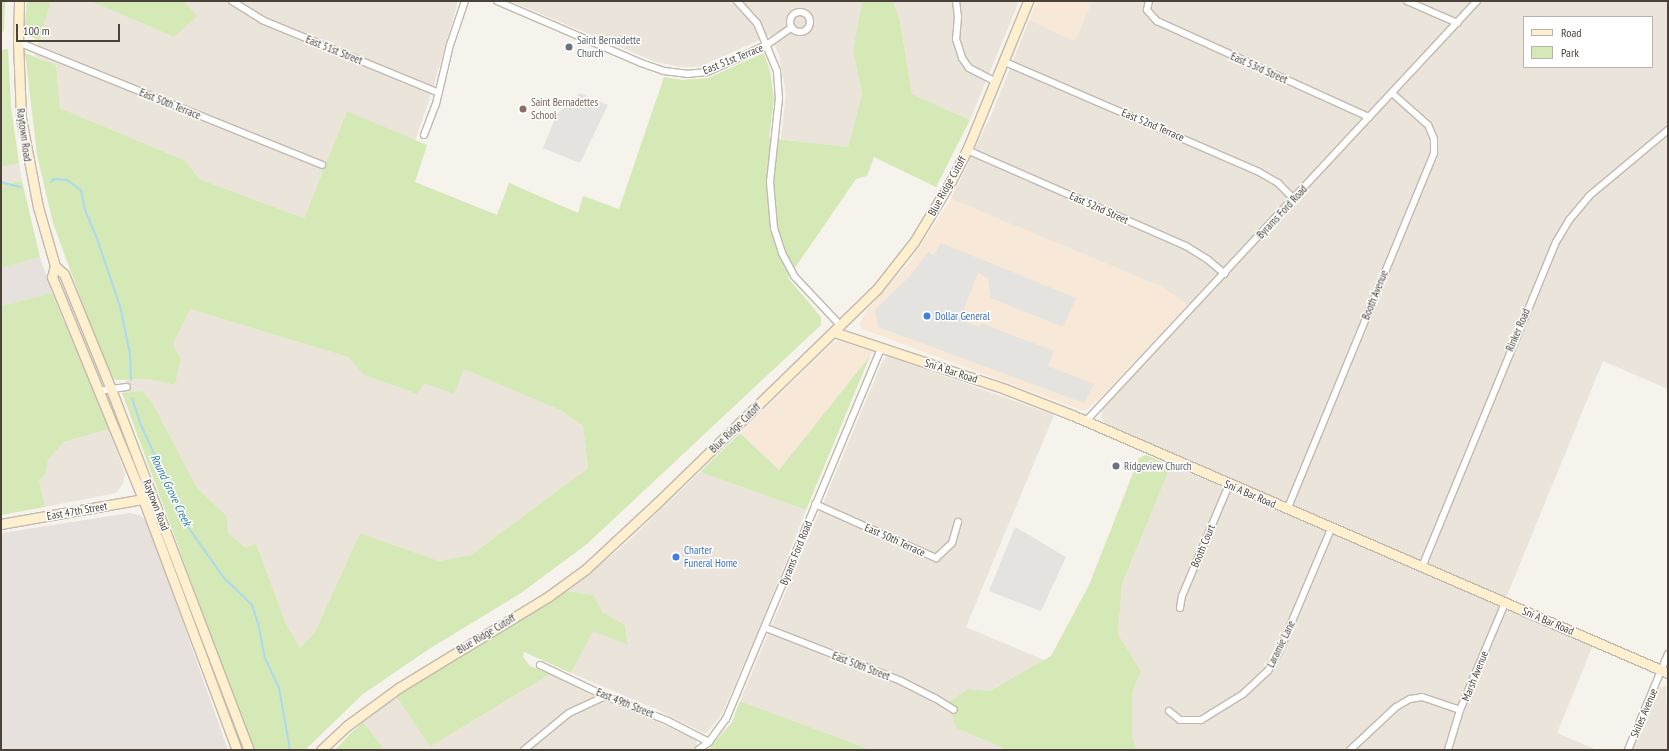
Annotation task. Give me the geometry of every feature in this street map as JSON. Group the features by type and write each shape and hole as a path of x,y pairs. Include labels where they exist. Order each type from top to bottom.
{"main road":[{"name":"Raytown Road","path":"19,1 18,42 21,118 29,169 55,266 52,277 143,499 237,750"},
{"name":"Blue Ridge Cutoff","path":"321,750 348,725 400,687 549,596 586,569 877,289 914,242 937,207 967,150 1005,62 1028,1"},
{"name":"Raytown Road","path":"55,266 64,274 111,389 249,750"},
{"name":"Sni A Bar Road","path":"834,332 1005,388 1086,421 1229,485 1665,672"},
{"name":"East 47th Street","path":"1,524 153,496"}],"street":[{"name":"East 51st Street","path":"232,1 262,20 439,93"},
{"path":"424,135 439,93 450,45 465,1"},
{"name":"East 51st Terrace","path":"496,1 664,71 687,74 707,72 768,44"},
{"path":"737,1 757,23 768,44 777,71 779,98 770,182 774,228 782,253 794,276 840,325"},
{"path":"956,1 958,17 956,39 962,58 974,71 996,82"},
{"name":"East 53rd Street","path":"1149,1 1147,10 1150,16 1369,117"},
{"path":"1407,1 1457,23"},
{"name":"Byrams Ford Road","path":"1086,421 1225,274 1477,1"},
{"path":"768,44 792,27"},
{"name":"East 50th Terrace","path":"18,42 322,165"},
{"name":"East 52nd Terrace","path":"1005,62 1259,172 1278,183 1294,199"},
{"name":"Booth Avenue","path":"1287,510 1434,154 1434,139 1428,125 1392,93"},
{"name":"Rinker Road","path":"1422,567 1556,242 1570,219 1589,196 1668,130"},
{"name":"East 52nd Street","path":"967,150 1186,246 1207,259 1225,274"},
{"name":"Byrams Ford Road","path":"698,750 709,742 726,719 766,628 815,504 881,348"},
{"path":"98,391 127,387"},
{"name":"Booth Court","path":"1180,608 1182,596 1229,485"},
{"name":"East 50th Terrace","path":"815,504 936,558 952,542 958,522"},
{"name":"Laramie Lane","path":"1169,711 1180,720 1200,720 1243,694 1268,671 1279,652 1331,529"},
{"name":"Marsh Avenue","path":"1448,750 1460,710 1505,603"},
{"name":"East 50th Street","path":"766,628 901,681 936,698 954,710"},
{"name":"Skiles Avenue","path":"1628,750 1665,672 1668,654"},
{"name":"East 49th Street","path":"540,665 605,696 668,721 709,742"},
{"path":"524,750 569,713 605,696"},
{"path":"1350,750 1396,707 1410,699 1422,697 1460,710"}],"shaded area":[{"path":"51,1 90,1 174,37 196,16 184,1 458,1 435,82 415,141 347,111 304,218 199,179 186,161 60,108 56,65 34,56"},
{"path":"510,1 862,1 853,50 862,94 848,147 781,139 786,94 779,55 770,35 699,67 681,67 656,62"},
{"path":"893,1 1019,1 970,120 912,94 900,21"},
{"path":"1037,1 1092,1 1075,41 1029,20"},
{"path":"1092,1 1668,1 1668,389 1603,361 1506,598 1109,428 1101,418 1103,408 1467,18 1458,15 1188,305 1160,286 951,199 993,111 1029,20 1075,41"},
{"path":"580,93 608,105 580,163 543,148 557,114"},
{"path":"19,163 22,181 1,184 1,167"},
{"path":"951,199 1160,286 1188,305 1098,400 1084,411 862,329 860,324 865,313 911,260"},
{"path":"941,243 1076,298 1063,327 991,298 988,278 978,273 960,319 979,327 981,323 1054,351 1048,366 1094,384 1084,403 878,327 875,310 910,276 928,252 934,255"},
{"path":"40,257 52,293 1,306 1,268"},
{"path":"190,309 348,357 364,375 417,394 424,382 454,394 464,368 560,410 583,426 588,468 471,555 439,561 360,533 315,632 300,648 286,624 256,543 246,548 228,533 227,516 197,488 152,402 142,391 122,393 126,380 150,379 175,385 181,359 173,344"},
{"path":"839,341 872,351 870,356 779,470 740,433 833,343"},
{"path":"888,356 1054,415 966,627 1044,660 990,691 968,689 956,728 1003,748 1002,750 872,750 740,701 883,360"},
{"path":"109,429 125,474 123,484 116,493 45,507 39,481 46,474 48,460 64,442"},
{"path":"1171,465 1593,645 1557,733 1597,750 1137,750 1132,735 1132,693 1141,671 1118,634 1122,584"},
{"path":"700,472 806,510 758,632 722,714 706,734 658,710 571,673 593,630 628,644 625,625 602,612 594,595 567,591 622,547"},
{"path":"130,513 140,515 147,521 228,750 1,750 1,533"},
{"path":"1015,527 1066,557 1041,611 989,591"},
{"path":"550,674 695,739 697,744 691,750 385,750 363,722 396,696 430,747"},
{"path":"1666,686 1668,750 1632,750 1655,695 1659,688"}],"green space":[{"path":"1,1 5,1 4,31 1,33"},
{"path":"27,1 51,1 39,41 29,35 25,26"},
{"path":"90,1 184,1 197,16 174,37"},
{"path":"862,1 893,1 900,21 912,94 970,120 936,187 874,157 867,176 856,179 788,278 821,317 821,325 587,544 521,593 429,649 363,694 305,750 253,750 122,393 142,391 152,402 197,488 227,516 228,533 246,548 256,543 286,624 300,648 315,632 360,533 439,561 471,555 588,468 583,426 560,410 464,369 454,394 424,383 417,394 364,375 348,357 190,309 173,344 181,359 175,385 149,379 116,380 108,373 53,223 37,155 25,53 56,65 60,108 186,161 199,179 304,218 347,111 427,145 415,182 497,215 509,183 578,213 583,196 619,209 664,77 683,80 708,78 764,53 770,71 774,99 769,138 848,147 862,94 853,50"},
{"path":"8,49 11,106 19,163 1,167 1,50"},
{"path":"22,181 40,257 1,268 1,184"},
{"path":"52,293 109,429 64,442 48,460 46,474 39,481 45,507 1,515 1,306"},
{"path":"870,356 806,510 700,472 740,433 779,470"},
{"path":"1146,455 1171,465 1122,584 1118,634 1141,671 1132,693 1132,735 1137,750 1002,750 1003,748 956,728 949,702 968,689 990,691 1051,656 1089,585 1139,458"},
{"path":"567,591 594,595 602,612 625,625 628,645 593,631 571,673 524,652 523,657 530,666 550,674 430,747 396,696"},
{"path":"740,701 872,750 708,750 732,722"},
{"path":"363,722 385,750 335,750 349,735"}],"waterway":[{"name":"Round Grove Creek","path":"51,182 54,179 67,180 81,190 85,210 96,236 120,306 130,354 131,380"},
{"name":"Round Grove Creek","path":"1,182 20,187"},
{"name":"Round Grove Creek","path":"132,398 141,425 186,524 224,578 252,605 258,623 265,658 279,688 290,750"}],"place":[{"name":"Saint Bernadette Church","path":"569,47"},
{"name":"Saint Bernadettes School","path":"523,109"},
{"name":"Dollar General","path":"927,316"},
{"name":"Ridgeview Church","path":"1116,466"},
{"name":"Charter Funeral Home","path":"676,557"}]}
